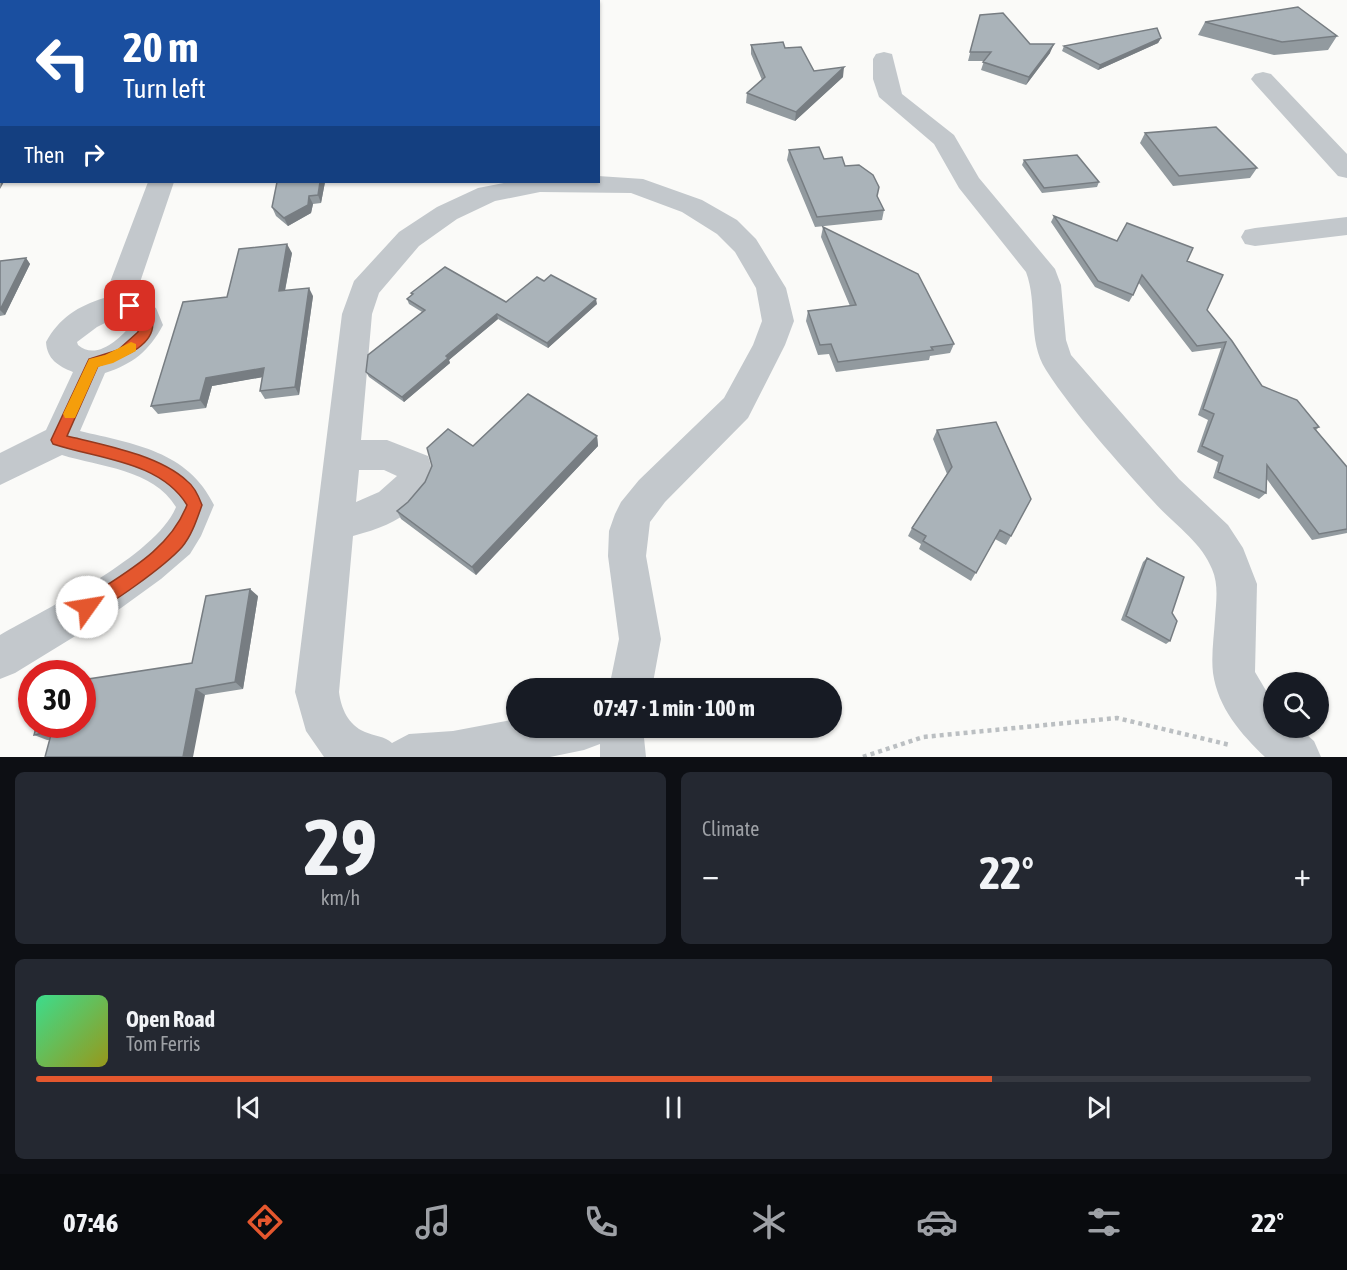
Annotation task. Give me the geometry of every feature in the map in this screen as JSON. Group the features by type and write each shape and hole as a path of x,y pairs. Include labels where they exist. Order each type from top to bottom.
{"street":[{"path":"884,60 885,79 891,97 928,124 945,140 968,182 1040,269 1046,285 1050,340 1057,360 1075,385 1166,490 1215,537 1229,561 1237,584 1234,672 1238,688 1255,717 1298,757"},
{"path":"1263,79 1347,170"},
{"path":"117,306 160,183"},
{"path":"375,757 363,755 344,746 327,728 318,709 317,692 357,314 364,289 410,239 447,213 488,194 540,184 590,183 634,186 692,206 727,227 746,246 771,288 778,321 769,345 736,408 652,491 634,514 628,531 627,556 640,639 633,678"},
{"path":"1255,237 1347,226"},
{"path":"117,306 130,306 140,310 146,316 147,325 143,335 123,353 93,363 70,358 64,351 63,342 77,322 103,308 117,306"},
{"path":"0,470 58,440 93,363"},
{"path":"0,658 67,620 147,566 176,542 188,524 195,505 183,486 161,472 120,456 58,440"},
{"path":"333,525 358,518 395,502 406,494 416,476 414,467 387,455 341,455"},
{"path":"409,757 453,754 534,738"},
{"path":"622,738 623,757"}],"path":[{"path":"863,757 923,737 1117,718 1234,746"}],"building":[{"path":"1298,7 1337,36 1282,42 1205,22"},
{"path":"1003,13 1030,44 1054,44 1029,77 983,62 991,52 970,52 980,15"},
{"path":"1157,28 1161,38 1100,65 1064,46"},
{"path":"783,42 785,48 801,47 814,71 844,67 796,112 747,93 765,77 751,45"},
{"path":"1216,127 1257,168 1179,176 1145,133"},
{"path":"819,147 824,159 842,157 845,166 859,165 873,175 879,187 877,196 884,210 817,217 789,150"},
{"path":"1077,155 1099,182 1044,188 1024,160"},
{"path":"277,183 320,183 318,195 309,196 308,205 284,218 272,207"},
{"path":"1054,216 1117,241 1127,223 1193,248 1187,261 1223,275 1207,310 1232,341 1262,386 1297,400 1319,427 1314,428 1347,467 1347,529 1319,534 1267,465 1266,493 1218,472 1223,456 1202,446 1214,414 1203,409 1226,342 1197,346 1142,275 1133,295 1098,281"},
{"path":"823,227 918,274 954,344 931,347 933,350 838,362 831,344 820,345 808,311 856,305"},
{"path":"287,244 279,291 309,288 295,387 260,391 264,368 206,378 200,400 151,406 183,302 227,297 239,249"},
{"path":"26,258 0,310 0,261"},
{"path":"445,267 506,302 537,277 544,281 551,275 596,299 547,343 497,314 446,356 448,358 402,397 366,372 368,355 425,310 407,299 413,294 411,293"},
{"path":"528,394 597,436 472,567 397,511 425,482 432,466 427,448 448,429 473,446"},
{"path":"996,422 1031,499 1011,536 1000,530 976,573 923,541 926,536 912,528 952,467 937,430"},
{"path":"1147,558 1184,577 1172,613 1177,621 1170,641 1126,616"},
{"path":"250,589 235,682 196,689 183,757 45,757 50,738 96,738 96,678 192,663 206,596"}],"slow traffic":[{"path":"70,414 93,363 108,360 131,347"}],"route":[{"path":"87,607 147,566 176,542 188,524 195,505 183,486 161,472 116,454 58,440 93,363 108,360 123,353 135,345 143,335 147,325 146,316 140,310 130,306"}]}
